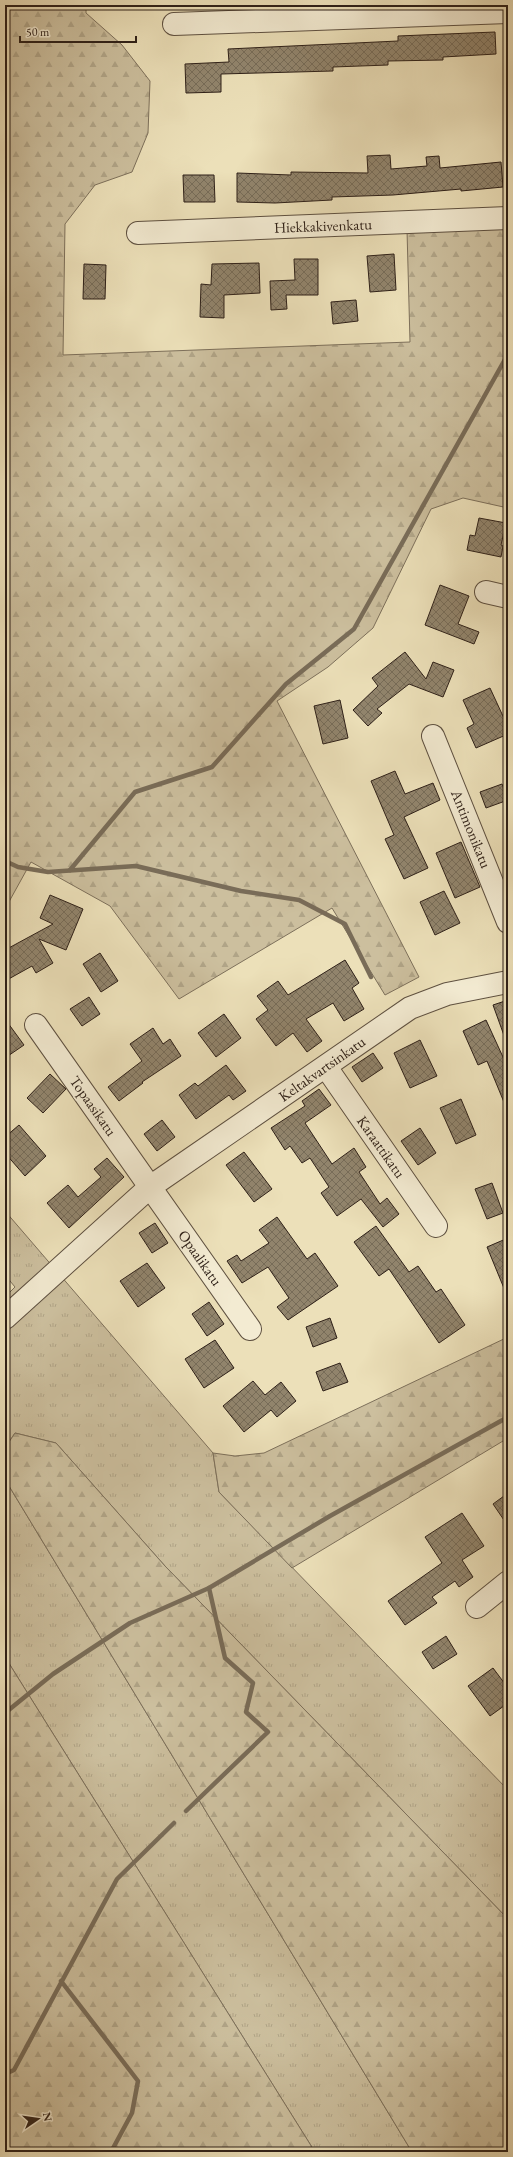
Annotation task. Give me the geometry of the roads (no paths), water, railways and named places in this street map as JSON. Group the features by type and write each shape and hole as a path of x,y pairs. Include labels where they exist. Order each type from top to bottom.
{"street":[{"path":"174,24 508,12"},
{"name":"Hiekkakivenkatu","path":"138,233 508,218"},
{"path":"486,592 508,597"},
{"name":"Antimonikatu","path":"433,736 508,922"},
{"name":"Keltakvartsinkatu","path":"5,1318 150,1187 410,1008 446,994 508,982"},
{"name":"Topaasikatu","path":"36,1024 150,1187"},
{"name":"Karaattikatu","path":"326,1067 436,1226"},
{"name":"Opaalikatu","path":"150,1187 250,1329"},
{"path":"477,1607 508,1582"}],"waterway":[{"path":"70,870 135,792 212,767 286,684 354,629 508,354"},
{"path":"5,861 18,867 48,872 136,866 241,891 299,900 345,924 371,977"},
{"path":"5,1713 53,1674 130,1623 209,1588 330,1516 508,1417"},
{"path":"186,1811 268,1732 246,1712 253,1683 225,1658 209,1588"},
{"path":"5,2074 14,2070 117,1879 174,1823"},
{"path":"61,1981 138,2081 132,2113 111,2152"}]}
